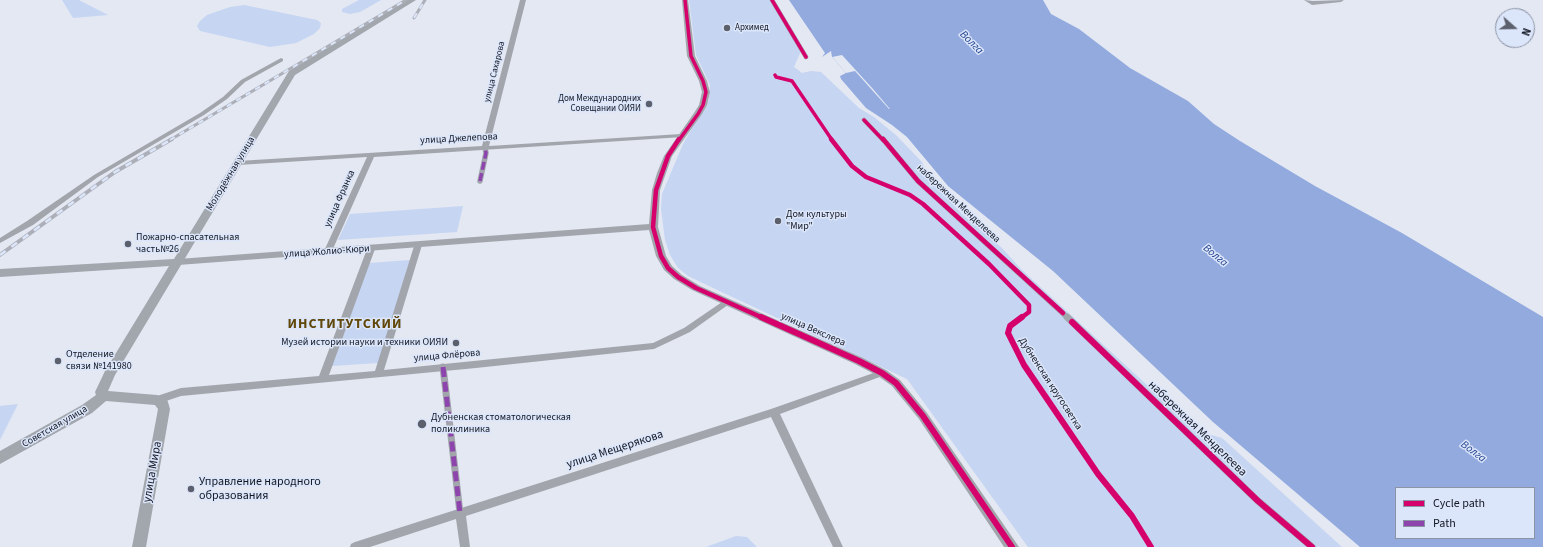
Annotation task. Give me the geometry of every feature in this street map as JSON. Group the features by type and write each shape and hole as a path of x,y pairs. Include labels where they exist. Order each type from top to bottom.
{"main road":[{"name":"Молодёжная улица","path":"104,396 101,392 109,374 292,73 412,0"},
{"name":"улица Жолио-Кюри","path":"0,273 178,262"},
{"path":"104,396 157,400"},
{"name":"Советская улица","path":"1,457 87,409 104,396"},
{"name":"улица Мира","path":"139,547 163,420 164,409 162,403 157,400"}],"street":[{"name":"улица Сахарова","path":"485,148 523,0"},
{"name":"улица Векслера","path":"685,0 691,56 703,81 706,92 703,105 668,156 661,173 654,206 653,227 661,256 668,268 678,277 696,288 859,361 882,373 896,383 919,410 1012,547"},
{"path":"772,0 806,57"},
{"path":"1307,0 1312,3 1341,0"},
{"path":"0,241 30,223 96,176 202,114 225,98 243,81 281,60"},
{"name":"набережная Менделеева","path":"864,120 878,133 924,186 1063,313 1258,501 1312,547"},
{"name":"улица Джелепова","path":"238,163 681,136"},
{"path":"480,181 486,153 485,148"},
{"name":"улица Франка","path":"328,252 371,155"},
{"name":"улица Жолио-Кюри","path":"178,262 371,249 653,227"},
{"path":"378,373 418,245"},
{"path":"323,378 371,249"},
{"name":"улица Флёрова","path":"157,400 181,392 654,346 687,330 728,302"},
{"path":"444,367 448,416 465,547"},
{"name":"улица Мещерякова","path":"355,547 774,412 882,373"},
{"path":"774,412 838,547"}],"shaded area":[{"path":"62,0 79,0 108,15 73,18"},
{"path":"359,0 381,0 360,12 350,14 342,12 342,9"},
{"path":"689,0 770,0 801,51 794,67 802,73 811,71 821,72 859,108 874,117 896,135 922,162 929,178 962,214 1002,248 1022,270 1197,431 1222,438 1342,547 1028,547 907,379 688,276 678,268 670,255 665,240 661,209 662,194 683,144 709,99 710,85 696,55"},
{"path":"244,5 317,20 321,23 320,28 314,34 296,43 270,47 200,31 197,26 207,15 230,7"},
{"path":"463,206 457,232 338,240 350,214"},
{"path":"410,260 378,363 332,366 369,263"},
{"path":"18,404 0,440 0,406"},
{"path":"736,536 747,537 757,547 706,547"}],"water":[{"name":"Волга","path":"789,0 1043,0 1051,14 1079,29 1130,68 1188,101 1214,124 1240,141 1315,186 1402,233 1543,317 1543,547 1360,547 1213,422 1053,271 948,186 907,137 866,108 841,79 840,76 846,73 832,57 831,51 822,57 825,53"}],"pier":[{"path":"842,55 890,109 855,71 846,73 832,57"}],"railway":[{"path":"170,140 406,0"},
{"path":"414,18 425,0"},
{"path":"0,255 115,172 172,139"}],"marked path":[{"path":"480,181 486,153 485,148"},
{"path":"443,367 460,513"}],"cycle path":[{"path":"685,0 691,56 703,81 706,92 703,105 698,114 668,156 656,190 653,227 661,256 668,268 678,277 696,288 859,361 882,373 896,383 923,416 1012,547"},
{"path":"772,0 806,57"},
{"name":"Дубненская кругосветка","path":"775,75 776,77 792,81 852,166 866,177 910,195 923,204 989,264 1029,305 1029,312 1010,326 1008,333 1010,338 1024,365 1098,474 1132,516 1151,547"},
{"path":"864,120 878,133 918,181 1063,313"},
{"path":"1072,322 1258,501 1312,547"}],"place":[{"name":"Архимед","path":"727,28"},
{"name":"Дом Международних Совещании ОИЯИ","path":"649,104"},
{"name":"Дом культуры \"Мир\"","path":"778,221"},
{"name":"Пожарно-спасательная часть№26","path":"128,244"},
{"name":"Музей истории науки и техники ОИЯИ","path":"456,343"},
{"name":"Отделение связи №141980","path":"58,361"},
{"name":"Дубненская стоматологическая поликлиника","path":"422,424"},
{"name":"Управление народного образования","path":"191,489"}],"district":[{"name":"ИНСТИТУТСКИЙ","path":"345,325"}]}
